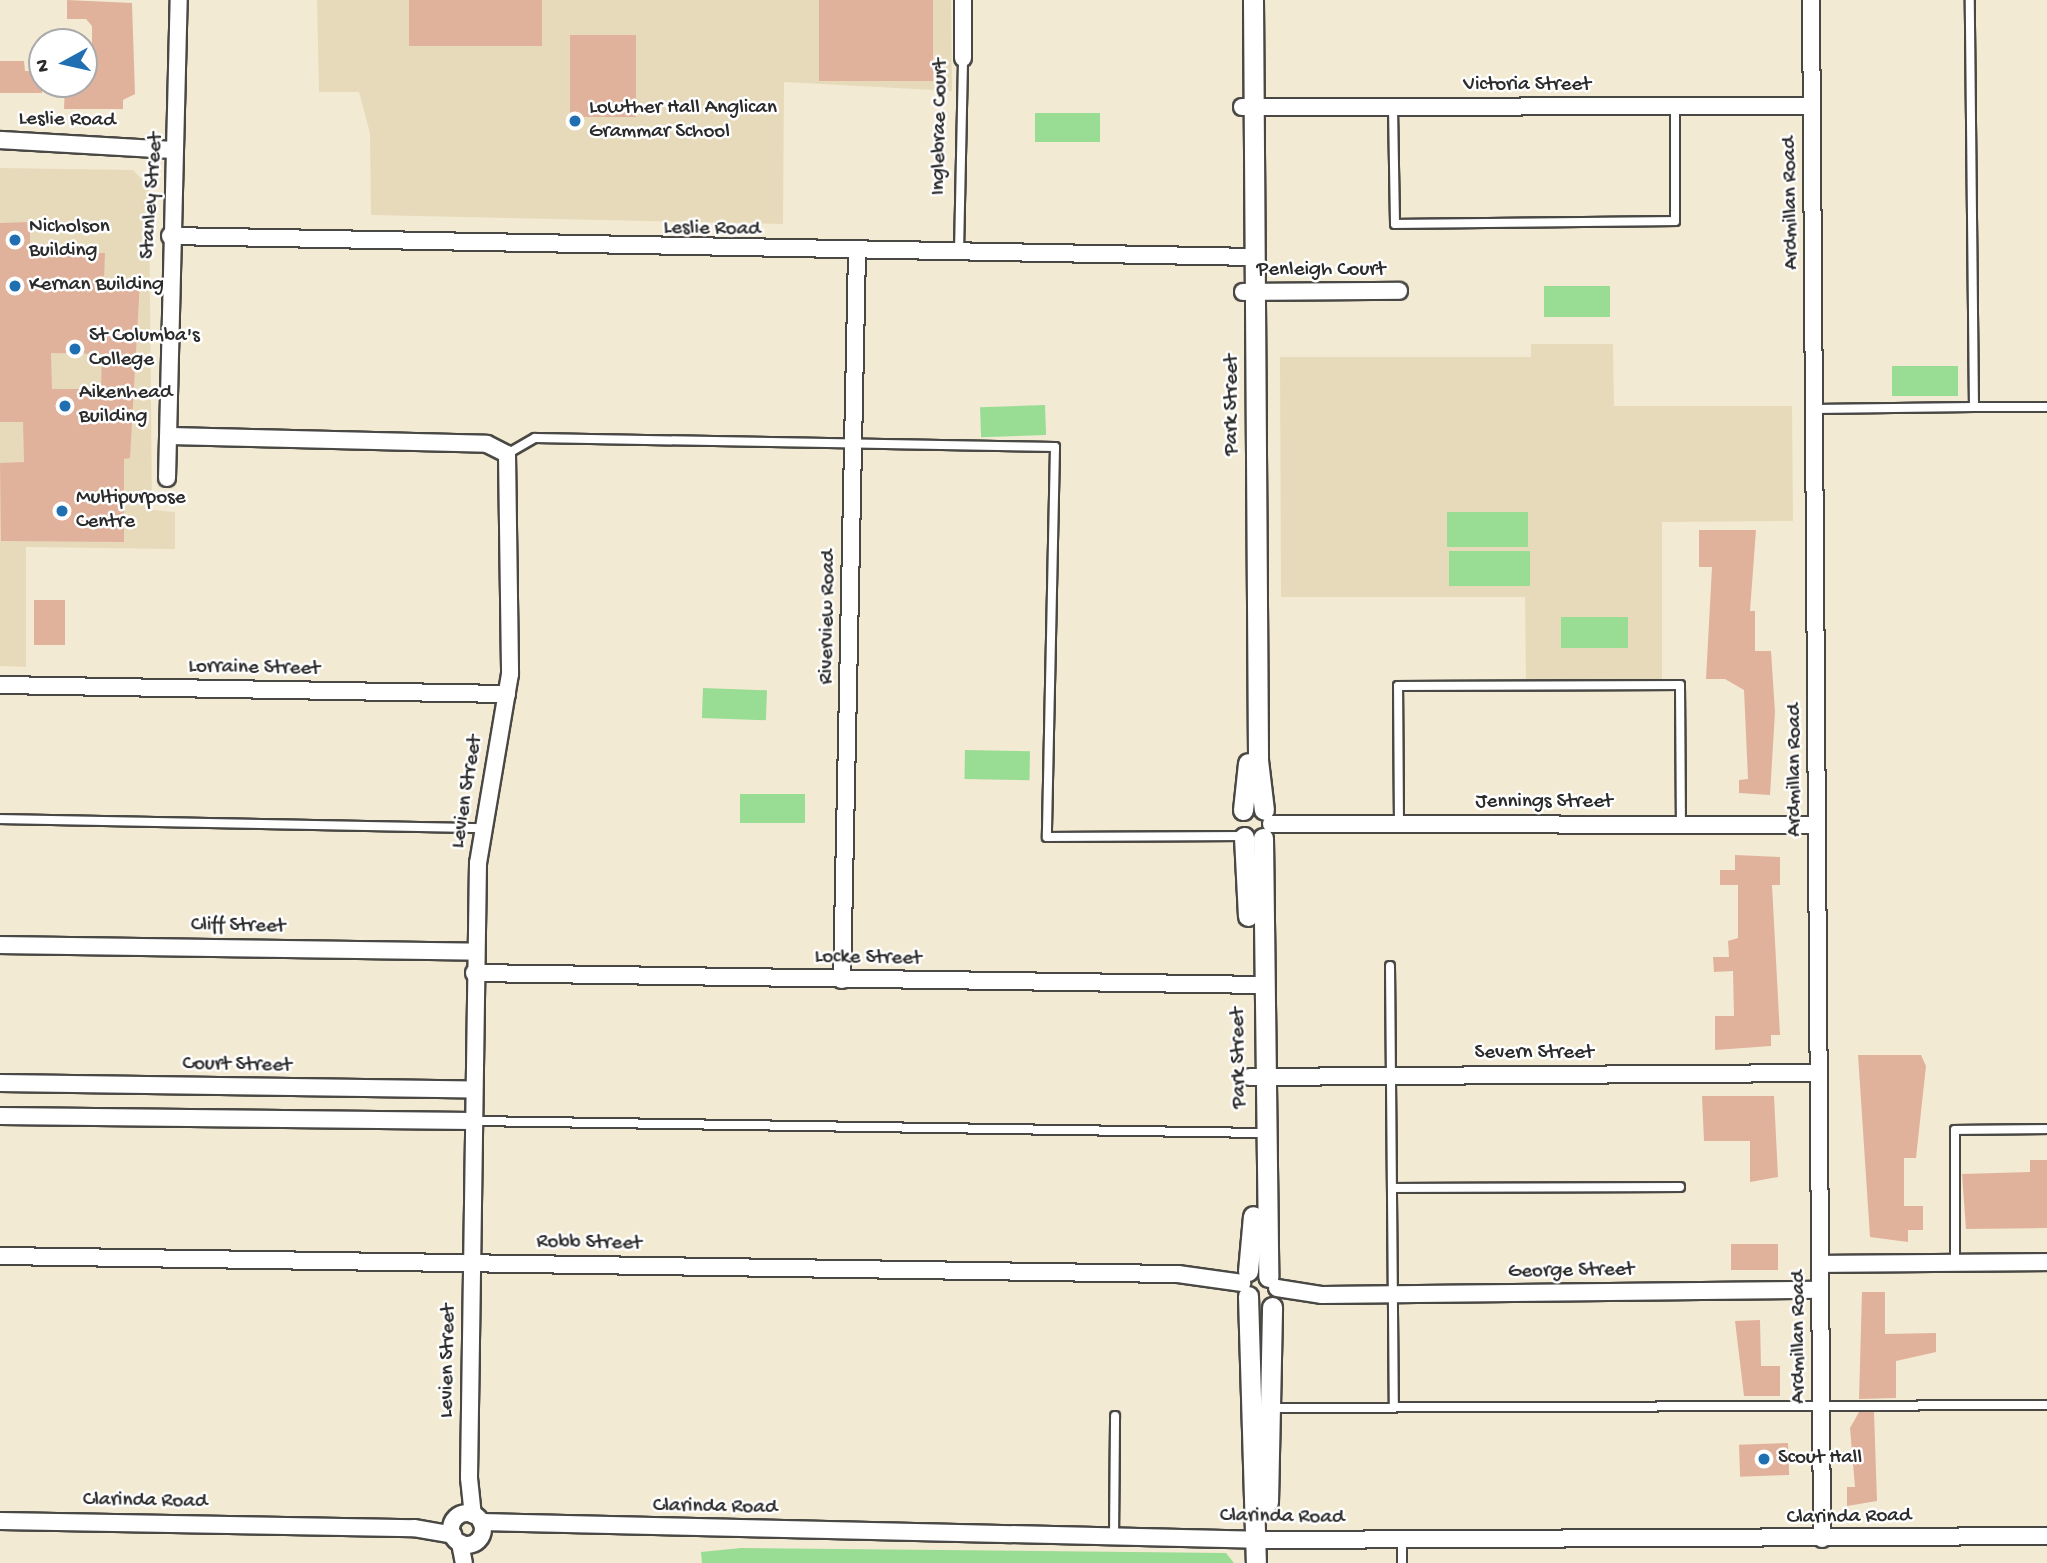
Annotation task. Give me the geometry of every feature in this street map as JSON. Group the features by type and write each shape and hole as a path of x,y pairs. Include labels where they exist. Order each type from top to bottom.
{"street":[{"name":"Stanley Street","path":"167,478 170,436 170,236 178,0"},
{"name":"Inglebrae Court","path":"963,0 963,58"},
{"name":"Park Street","path":"1241,0 1248,107"},
{"name":"Park Street","path":"1253,0 1248,107 1248,257 1258,760 1255,985 1257,1133 1246,1280 1261,1408 1262,1539 1268,1563"},
{"name":"Ardmillan Road","path":"1811,0 1822,1539"},
{"name":"Victoria Street","path":"1248,107 1812,106"},
{"name":"Leslie Road","path":"0,140 174,150"},
{"name":"Leslie Road","path":"170,236 857,254 1248,257"},
{"name":"Riverview Road","path":"842,980 857,254"},
{"name":"Penleigh Court","path":"1249,292 1399,291"},
{"name":"Park Street","path":"1249,292 1243,810 1237,826 1257,829"},
{"path":"170,436 488,444 507,454"},
{"name":"Levien Street","path":"464,1563 468,1478 474,974 481,828 507,694 507,454"},
{"name":"Lorraine Street","path":"0,685 507,694"},
{"name":"Jennings Street","path":"1257,829 1399,824 1817,825"},
{"name":"Cliff Street","path":"0,945 475,952"},
{"name":"Locke Street","path":"474,974 1255,985"},
{"name":"Severn Street","path":"1257,1077 1818,1073"},
{"name":"Court Street","path":"0,1083 474,1090"},
{"path":"0,1116 473,1121"},
{"name":"Park Street","path":"1257,1133 1273,1294 1261,1408"},
{"name":"Robb Street","path":"0,1256 1178,1274 1246,1280"},
{"path":"1820,1264 2047,1262"},
{"path":"1246,1280 1273,1294"},
{"path":"1246,1280 1273,1294"},
{"name":"George Street","path":"1273,1294 1821,1290"},
{"name":"Clarinda Road","path":"0,1521 1402,1541 2047,1536"},
{"name":"Levien Street","path":"467,1529 470,1563"},
{"name":"Park Street","path":"1256,1563 1262,1539"}],"lane":[{"path":"1970,0 1973,407"},
{"name":"Inglebrae Court","path":"959,255 963,58"},
{"path":"1393,108 1395,224 1675,221 1675,106"},
{"path":"1814,409 2047,407"},
{"path":"507,454 535,438 1055,447 1047,837 1257,829"},
{"path":"1399,824 1398,686 1680,685 1681,824"},
{"path":"0,819 481,828"},
{"path":"1390,966 1394,1407"},
{"path":"473,1121 1257,1133"},
{"path":"1955,1262 1955,1130 2047,1129"},
{"path":"1393,1188 1680,1187"},
{"path":"1261,1408 2047,1405"},
{"path":"1114,1537 1115,1416"},
{"path":"1402,1541 1402,1563"}],"shaded area":[{"name":"Lowther Hall Anglican Grammar School","path":"317,0 951,0 952,91 784,82 783,224 371,215 370,133 359,92 319,92"},
{"name":"St Columba's College","path":"0,168 133,170 149,187 152,510 175,512 175,549 26,547 26,667 0,666"},
{"path":"1531,344 1613,344 1614,406 1792,406 1793,521 1662,522 1662,681 1526,681 1525,597 1281,597 1280,357 1531,357"}],"green space":[{"path":"1035,113 1100,113 1100,142 1035,142"},
{"path":"1544,286 1610,286 1610,317 1544,317"},
{"path":"1892,366 1958,366 1958,396 1892,396"},
{"path":"1045,405 1046,435 981,437 980,407"},
{"path":"1447,512 1528,512 1528,547 1447,547"},
{"path":"1449,551 1530,551 1530,586 1449,586"},
{"path":"1561,617 1628,617 1628,648 1561,648"},
{"path":"703,688 767,690 766,720 702,718"},
{"path":"965,750 1030,751 1029,780 964,779"},
{"path":"740,794 805,794 805,823 740,823"},
{"path":"741,1548 1226,1553 1234,1563 702,1563 701,1552"}],"building":[{"path":"67,0 132,3 135,94 123,100 123,109 64,109 64,98 98,98 98,28 92,28 86,19 67,19"},
{"path":"409,0 542,0 542,46 409,46"},
{"path":"819,0 933,0 933,81 819,81"},
{"path":"570,35 636,35 636,117 570,117"},
{"path":"0,61 24,61 25,71 28,71 28,93 0,93"},
{"path":"30,222 30,253 105,253 104,281 140,281 130,458 124,459 124,542 1,541 0,463 24,462 23,422 0,422 0,223","holes":["51,353 102,354 101,389 52,389"]},
{"path":"1699,530 1756,530 1750,611 1755,611 1755,651 1771,651 1775,712 1770,795 1739,793 1739,780 1748,779 1744,690 1725,679 1706,679 1712,567 1699,567"},
{"path":"34,600 65,600 65,645 34,645"},
{"path":"1735,855 1780,857 1780,885 1772,885 1780,1035 1771,1035 1771,1046 1715,1050 1715,1016 1734,1016 1733,971 1714,972 1713,957 1729,957 1728,941 1738,938 1738,885 1720,885 1720,870 1735,870"},
{"path":"1858,1055 1921,1055 1926,1066 1916,1158 1904,1158 1904,1206 1923,1206 1923,1230 1908,1230 1908,1242 1870,1237"},
{"path":"1702,1096 1774,1096 1778,1177 1750,1182 1750,1141 1704,1141"},
{"path":"2030,1160 2047,1160 2047,1228 1966,1229 1962,1174 2030,1172"},
{"path":"1731,1244 1778,1244 1778,1270 1731,1270"},
{"path":"1862,1292 1885,1292 1885,1334 1936,1333 1936,1352 1896,1361 1896,1398 1859,1399"},
{"path":"1760,1320 1761,1366 1780,1366 1780,1396 1744,1396 1735,1321"},
{"path":"1859,1412 1874,1412 1877,1501 1847,1506 1847,1487 1855,1487 1850,1428"},
{"name":"Scout Hall","path":"1788,1443 1789,1475 1740,1477 1739,1445"}],"place":[{"name":"Lowther Hall Anglican Grammar School","path":"575,121"},
{"name":"Nicholson Building","path":"15,240"},
{"name":"Kernan Building","path":"15,286"},
{"name":"St Columba's College","path":"75,349"},
{"name":"Aikenhead Building","path":"65,406"},
{"name":"Multipurpose Centre","path":"62,511"},
{"name":"Scout Hall","path":"1764,1459"}]}
